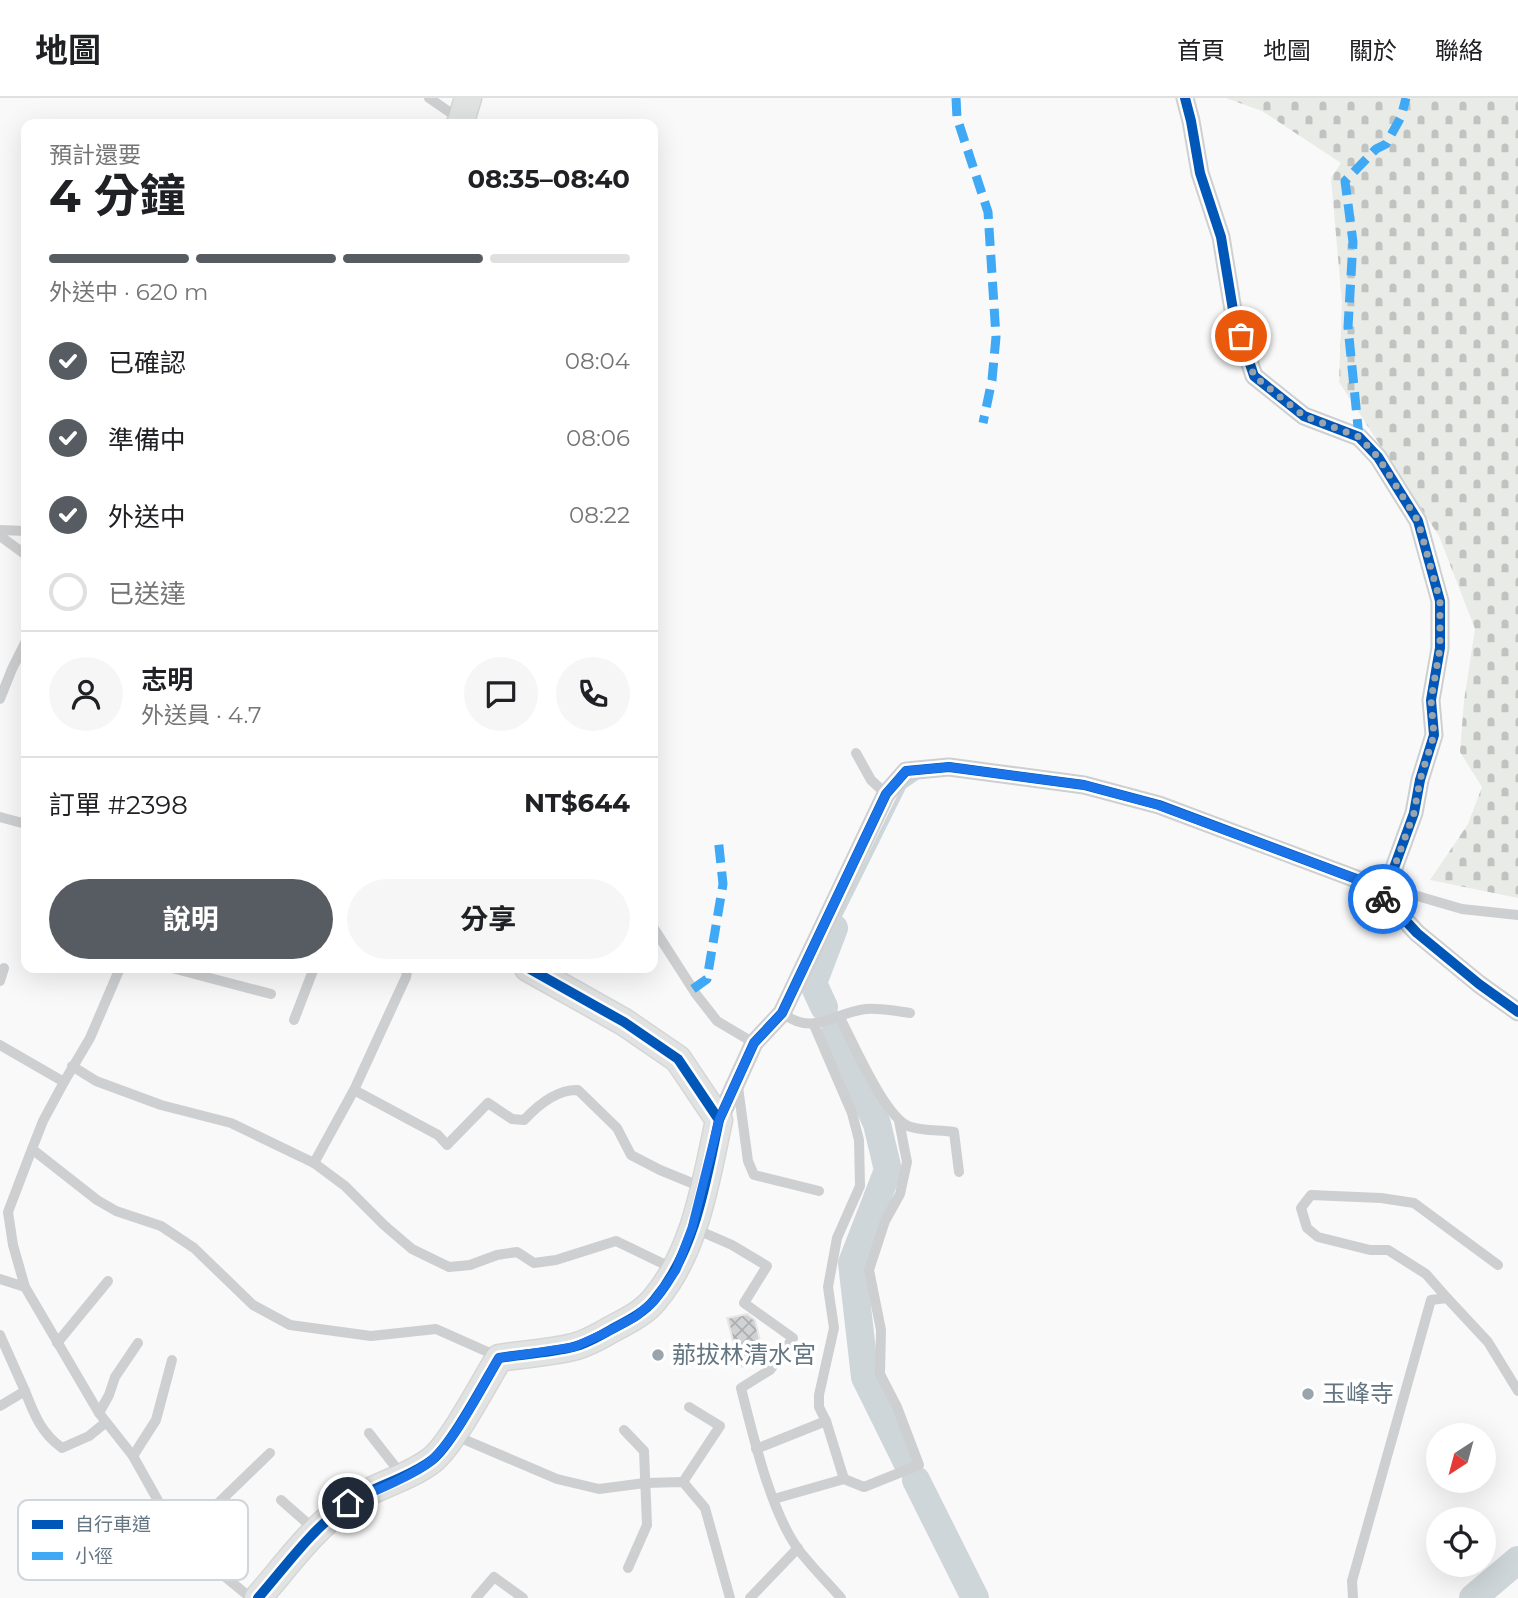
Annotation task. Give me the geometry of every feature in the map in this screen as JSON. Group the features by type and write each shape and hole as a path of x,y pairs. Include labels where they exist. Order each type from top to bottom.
{"street":[{"path":"1185,98 1200,173 1221,237 1234,316 1254,376 1304,416 1359,437 1378,457 1418,521 1440,601 1440,648 1431,700 1434,735 1420,780 1414,813 1387,887 1391,905"},
{"path":"258,1598 316,1531 348,1503 433,1460 499,1358 574,1347 635,1317 654,1301 676,1270 704,1188 719,1120 754,1043 782,1013 886,794 906,771 949,767 1084,785 1158,805 1359,880 1479,984 1518,1012"},
{"path":"537,973 624,1022 678,1059 719,1120"}],"lane":[{"path":"429,98 463,114"},
{"path":"0,530 21,531"},
{"path":"0,536 21,551"},
{"path":"0,699 21,651"},
{"path":"856,753 871,780 886,794"},
{"path":"0,817 21,823"},
{"path":"1391,905 1414,895 1462,909 1518,915"},
{"path":"658,935 717,1021 754,1043"},
{"path":"0,981 4,968"},
{"path":"118,973 90,1038 43,1121 8,1212 13,1245 25,1287 102,1418 133,1456 158,1500"},
{"path":"191,973 271,994"},
{"path":"294,1020 312,973"},
{"path":"314,1163 354,1090 407,973"},
{"path":"782,1013 795,1022 814,1025 866,1009 910,1013"},
{"path":"839,1016 887,1108 910,1127 954,1132 959,1172"},
{"path":"814,1025 852,1113 859,1140 860,1186 837,1238 828,1287 834,1328 819,1395 819,1407 845,1479"},
{"path":"0,1045 64,1082"},
{"path":"72,1066 96,1081 161,1105 231,1123 314,1163 345,1186 412,1249 449,1267 470,1265 497,1255 517,1252 534,1263 556,1260 616,1241 676,1270"},
{"path":"737,1079 748,1161 754,1175 820,1191"},
{"path":"354,1090 438,1135 447,1145 488,1104 512,1119 524,1120 538,1105 567,1090 578,1090 617,1128 631,1154 660,1170 704,1188"},
{"path":"774,1499 845,1479 864,1487 919,1465 897,1407 880,1374 881,1330 869,1270 885,1222 900,1194 906,1162 900,1121"},
{"path":"32,1149 97,1200 116,1211 161,1226 194,1248 253,1305 290,1325 371,1336 436,1329 499,1358"},
{"path":"1498,1265 1413,1203 1381,1198 1311,1195 1301,1208 1307,1228 1318,1237 1370,1250 1388,1251 1426,1274 1488,1342 1518,1391"},
{"path":"692,1228 732,1245 767,1266 744,1303 793,1338 770,1370 741,1388 756,1448 774,1499 797,1548 841,1598"},
{"path":"0,1279 25,1287"},
{"path":"57,1342 108,1281"},
{"path":"1353,1598 1352,1581 1431,1300 1447,1298"},
{"path":"0,1335 37,1420 50,1439 62,1448 89,1436 102,1418 115,1377 138,1343"},
{"path":"133,1456 156,1420 172,1360"},
{"path":"0,1406 25,1391"},
{"path":"683,1482 720,1426 689,1407"},
{"path":"756,1448 826,1421"},
{"path":"624,1430 644,1451 647,1525 628,1568"},
{"path":"369,1433 403,1477"},
{"path":"452,1434 557,1479 599,1489 645,1483 683,1482"},
{"path":"221,1500 270,1453"},
{"path":"683,1482 705,1508 730,1598"},
{"path":"281,1500 316,1531"},
{"path":"750,1598 797,1548"},
{"path":"476,1598 494,1577 523,1598"},
{"path":"229,1580 251,1598"}],"green space":[{"path":"1226,98 1518,98 1518,898 1430,880 1468,824 1482,787 1460,752 1464,701 1475,629 1439,536 1339,382 1342,302 1331,178 1341,163 1262,111"}],"building":[{"path":"747,1314 755,1320 765,1361 740,1367 727,1318"}],"waterway":[{"path":"834,928 904,787 917,778"},
{"path":"824,1007 813,983 834,928"},
{"path":"835,1031 877,1124 888,1170 852,1263 865,1377 907,1462"},
{"path":"916,1480 975,1598"},
{"path":"1473,1598 1518,1560"}],"marked path":[{"path":"956,98 957,118 988,212 996,337 992,380 983,423"},
{"path":"1359,437 1348,327 1353,242 1345,181 1376,149 1386,144 1401,117 1406,98"},
{"path":"693,989 707,979 723,884 718,837"}],"cycle path":[{"path":"1185,98 1200,173 1221,237 1234,316 1254,376 1304,416 1359,437 1378,457 1418,521 1440,601 1440,648 1431,700 1434,735 1420,780 1414,813 1387,887 1391,905"},
{"path":"719,1120 754,1043 782,1013 886,794 906,771 949,767 1084,785 1159,805 1359,880 1391,905 1417,933 1518,1012"},
{"path":"258,1598 299,1549 333,1515 356,1498 411,1473 432,1460 458,1427 499,1358 573,1347 588,1342 635,1316 651,1304 669,1280 690,1237 704,1190 719,1120 678,1059 624,1022 537,973"}],"way so far":[{"path":"1241,336 1254,376 1304,416 1359,437 1378,457 1418,521 1440,601 1440,648 1431,700 1434,735 1420,780 1414,813 1393,864 1387,887 1391,905 1383,899"}],"place":[{"name":"𦰡拔林清水宮","path":"658,1355"},
{"name":"玉峰寺","path":"1308,1394"}],"route":[{"path":"348,1503 433,1460 499,1358 574,1347 635,1317 654,1301 676,1270 704,1188 719,1120 754,1043 782,1013 886,794 906,771 949,767 1084,785 1158,805 1359,880 1383,899"}]}
